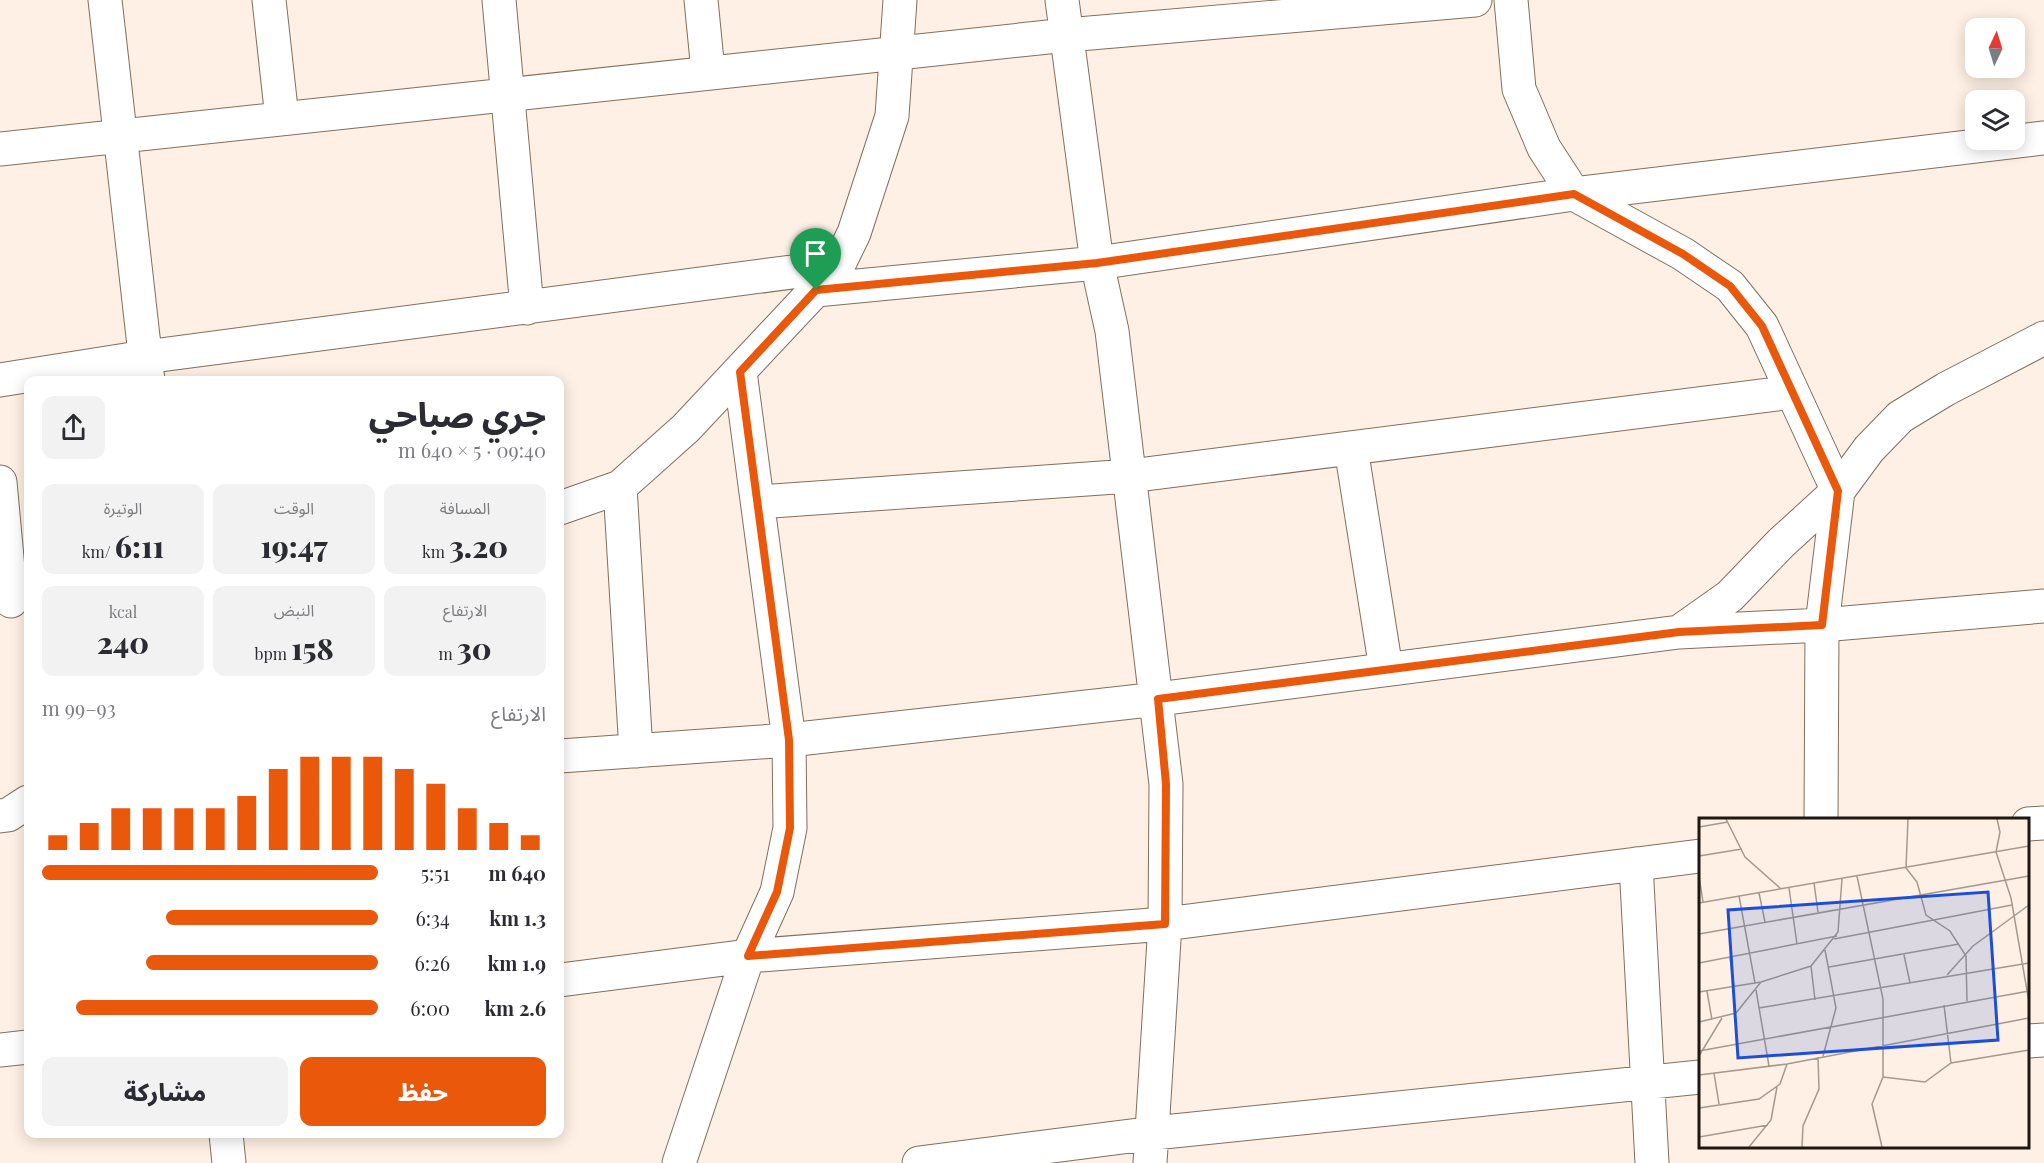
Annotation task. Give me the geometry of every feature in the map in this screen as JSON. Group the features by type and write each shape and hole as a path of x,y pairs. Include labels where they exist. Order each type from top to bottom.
{"street":[{"path":"105,0 122,136 146,369"},
{"path":"269,0 282,118"},
{"path":"499,0 505,94 527,308"},
{"path":"701,0 708,71"},
{"path":"564,507 620,487 686,428 838,266 854,233 892,116 900,0"},
{"path":"1062,0 1097,263 1112,331 1158,699 1166,784 1165,924 1152,1148"},
{"path":"0,149 708,71 1067,35 1475,0"},
{"path":"1511,0 1519,89 1544,148 1574,194 1683,254 1730,286 1762,326 1838,491 1822,625 1821,818"},
{"path":"816,290 1097,263 1574,194 2044,138"},
{"path":"53,376 146,369 527,308 838,266"},
{"path":"1679,632 1730,596 1781,543 1838,491 1869,449 1900,417 2044,338"},
{"path":"679,1163 748,956 777,892 790,828 789,740 740,372"},
{"path":"0,380 24,378"},
{"path":"759,502 1130,476 1792,392"},
{"path":"1351,448 1386,669"},
{"path":"0,482 13,601"},
{"path":"620,487 636,751"},
{"path":"564,756 789,740 1158,699 1679,632 1822,625 2044,606"},
{"path":"0,816 9,815 24,805"},
{"path":"2029,824 2044,823"},
{"path":"564,979 748,956 1165,924 1699,856"},
{"path":"1636,864 1652,1163"},
{"path":"2029,1041 2044,1040"},
{"path":"0,1050 24,1047"},
{"path":"919,1163 1152,1148 1699,1077"},
{"path":"226,1138 229,1163"}],"route":[{"path":"1574,194 1683,254 1730,286 1762,326 1838,491 1822,625 1679,632 1158,699 1166,784 1165,924 748,956 777,892 790,828 789,740 740,372 816,290 1097,263 1574,194"}]}
